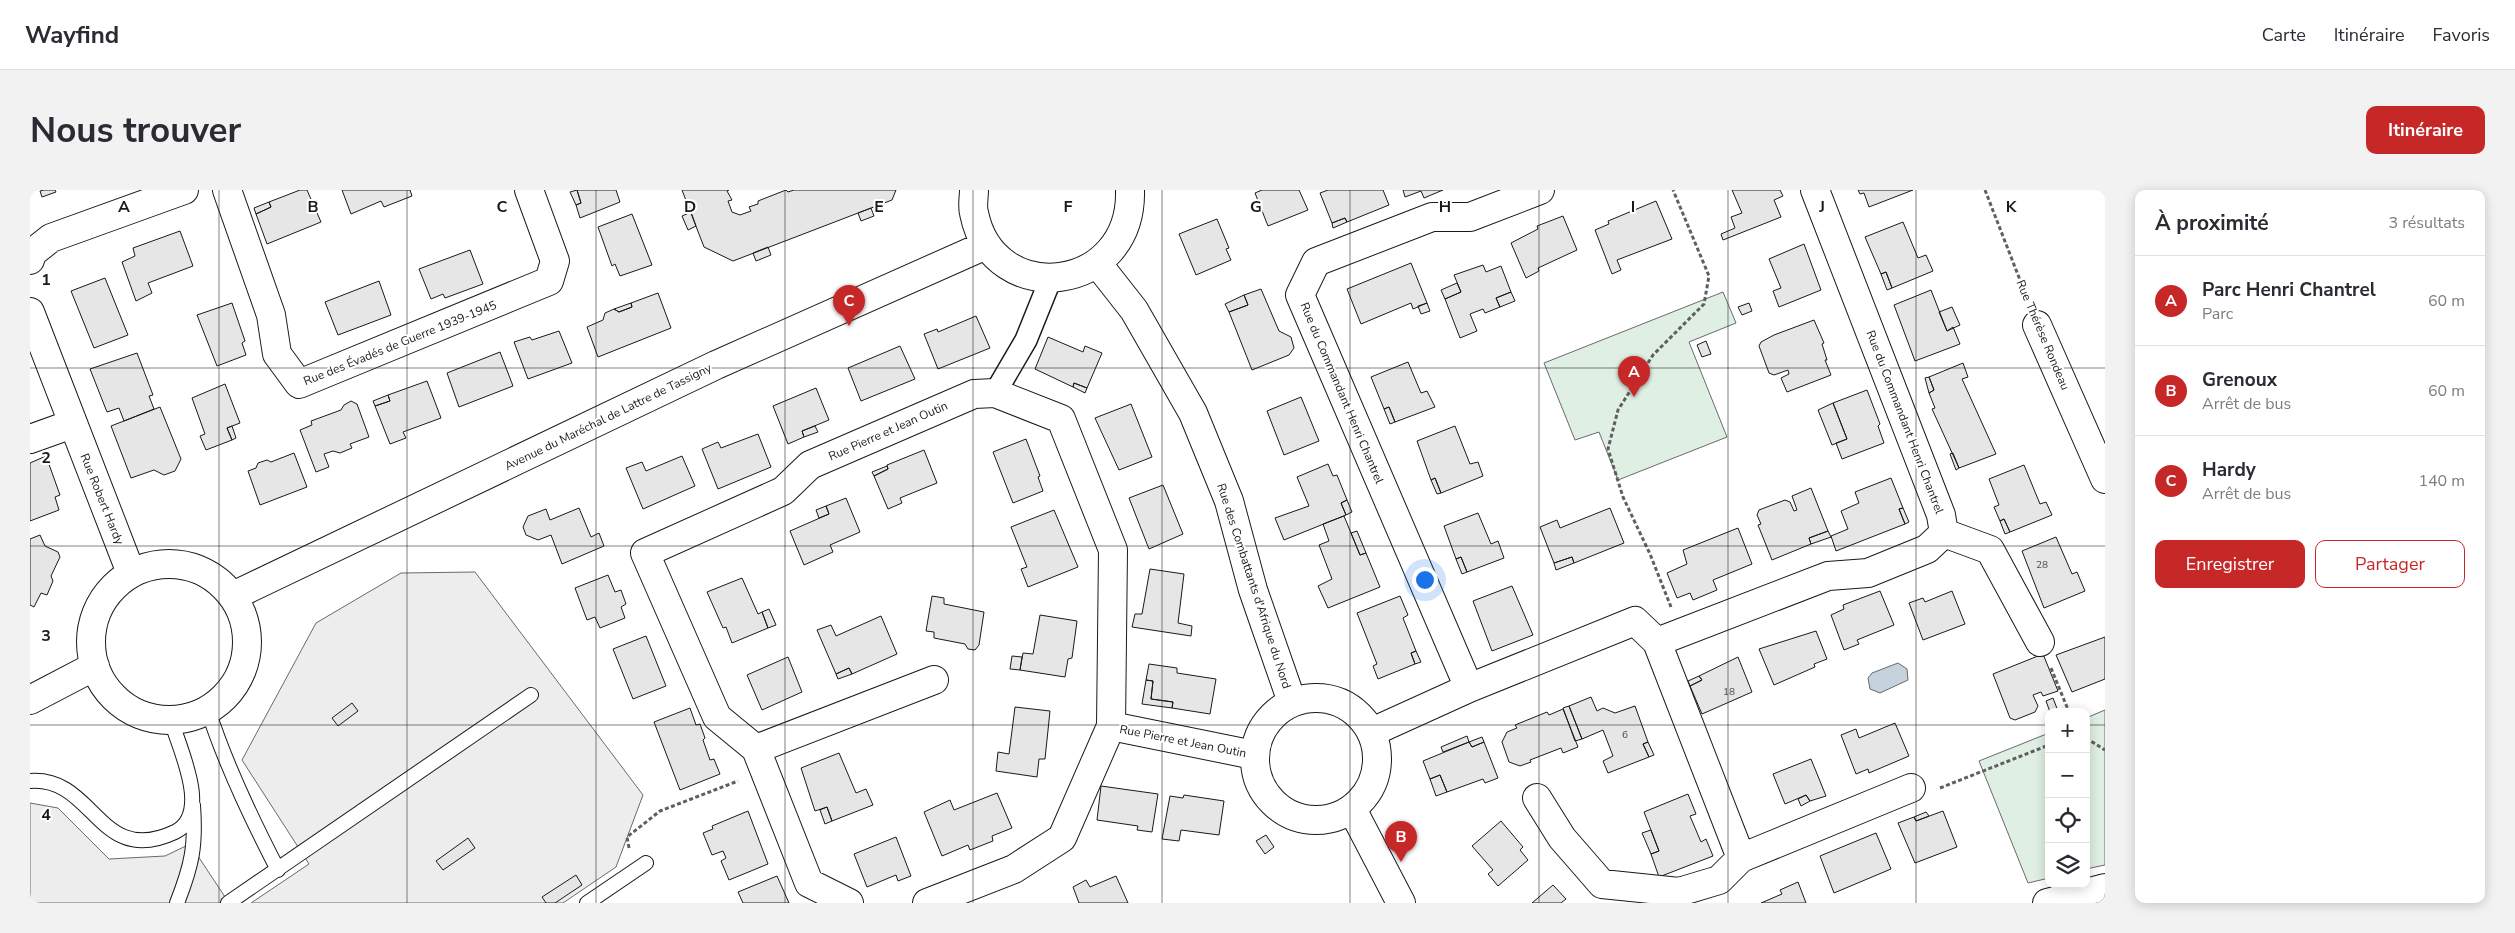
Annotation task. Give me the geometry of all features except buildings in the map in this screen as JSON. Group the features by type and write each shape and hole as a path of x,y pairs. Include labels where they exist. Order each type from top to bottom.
{"street":[{"path":"31,255 51,238 184,190"},
{"name":"Rue des Évadés de Guerre 1939-1945","path":"227,190 271,315 277,354 299,384 549,281 555,261 529,190"},
{"path":"974,190 974,213 986,245 1012,268 1031,275 1051,278 1076,274 1097,263 1114,249 1125,230 1130,208 1130,190"},
{"name":"Rue du Commandant Henri Chantrel","path":"1469,688 1300,295 1316,262 1432,217 1470,216 1540,190"},
{"name":"Rue du Commandant Henri Chantrel","path":"1815,190 1941,515 1944,533"},
{"name":"Avenue du Maréchal de Lattre de Tassigny","path":"233,596 716,365 986,245"},
{"name":"Rue des Combattants d'Afrique du Nord","path":"1097,263 1134,310 1194,413 1229,502 1253,590 1292,702"},
{"path":"995,393 1026,340 1051,278"},
{"name":"Rue Robert Hardy","path":"30,312 131,573"},
{"name":"Rue Thérèse Rondeau","path":"2037,325 2105,479"},
{"name":"Rue Pierre et Jean Outin","path":"849,903 809,883 760,760 717,717 645,553 783,491 810,465 974,394 995,393 1060,419 1113,550 1111,726 1062,838 1014,869 926,903"},
{"path":"30,439 72,424"},
{"path":"1657,642 1828,576 1868,573 1927,549 1944,533 1990,550 2040,642"},
{"path":"158,565 179,565 206,574 218,581 233,596 244,620 247,646 242,671 228,693 208,710 190,718 170,720 150,718 132,711 116,700 103,684 95,666 91,644 94,621 103,600 131,573 158,565"},
{"path":"1372,732 1469,688 1635,621 1657,642 1741,858"},
{"path":"30,700 95,666"},
{"path":"760,760 934,680"},
{"path":"1310,697 1329,698 1347,705 1362,717 1372,732 1378,753 1376,774 1367,794 1352,809 1334,818 1314,821 1295,817 1278,807 1264,793 1256,775 1254,755 1258,738 1266,723 1277,711 1292,702 1310,697"},
{"name":"Rue Pierre et Jean Outin","path":"1111,726 1254,755"},
{"path":"1537,798 1562,838 1602,884 1680,892 1719,880 1741,858 1911,788"},
{"path":"1352,809 1400,903"},
{"path":"2047,903 2105,888"}],"lane":[{"path":"228,903 531,695"},
{"path":"208,710 248,812 278,870"},
{"path":"170,720 192,786 196,837 189,871 178,903"},
{"path":"30,781 45,780 70,791 111,831 127,839 156,840 182,828 193,804"},
{"path":"587,903 640,867"}],"path":[{"path":"1635,621 1671,606 1650,554 1623,497 1608,449 1618,410 1653,355 1704,304 1709,276 1673,190"},
{"name":"Rue Thérèse Rondeau","path":"1985,190 2037,325"},
{"path":"2040,642 2067,708"},
{"path":"2090,741 2105,750"},
{"path":"1911,788 1918,797 2045,747"},
{"path":"640,867 627,837 660,811 760,760"}],"green space":[{"path":"1723,292 1736,323 1689,342 1727,437 1618,480 1599,432 1575,440 1544,363"},
{"path":"2105,710 2105,865 2090,868 2090,753 2090,716"},
{"path":"2045,735 2045,879 2028,883 1979,761"}],"shaded area":[{"path":"475,572 643,795 616,867 563,903 251,903 309,864 242,760 316,623 401,573"},
{"path":"1898,663 1907,669 1908,680 1880,693 1870,689 1868,678 1872,673"},
{"path":"30,803 58,808 109,859 165,856 190,844 229,903 30,903"}],"place":[{"name":"Hardy","path":"849,326"},
{"name":"Parc Henri Chantrel","path":"1634,397"},
{"name":"Grenoux","path":"1401,862"}]}
